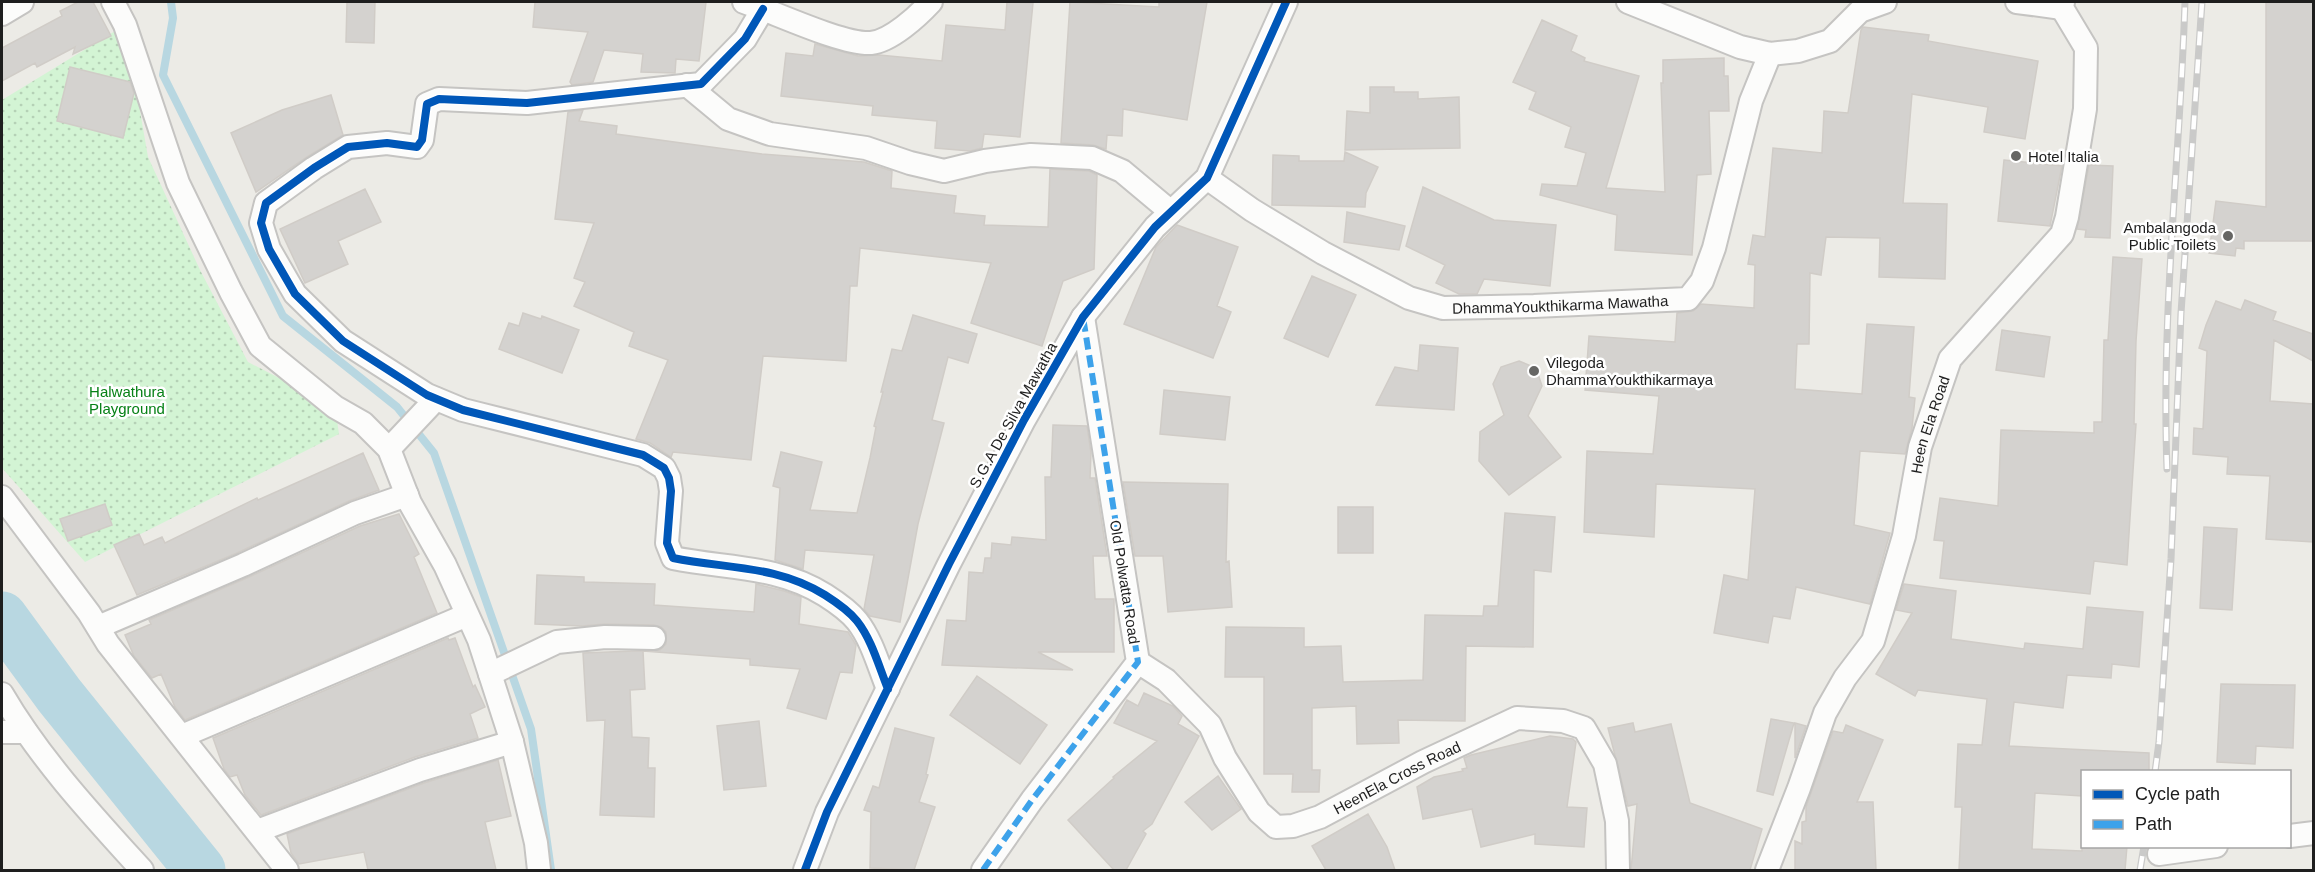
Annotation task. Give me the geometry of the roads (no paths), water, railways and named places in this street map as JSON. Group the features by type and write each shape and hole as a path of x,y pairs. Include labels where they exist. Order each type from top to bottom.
{"street":[{"path":"2,14 22,2"},
{"path":"113,2 125,25 178,183 260,346 334,407 363,423 389,449 407,495 445,565 490,674 512,742 536,843 539,870"},
{"path":"888,689 858,621 836,601 806,583 774,573 673,558 668,543 671,492 669,478 664,468 643,455 463,410 427,395 343,341 295,294 269,249 261,223 266,203 314,168 348,147 387,143 417,147 422,140 427,104 439,99 527,103 701,84 745,39 754,5 841,38 872,43 895,33 931,2"},
{"name":"S.G.A De Silva Mawatha","path":"805,870 827,812 1024,420 1083,317 1155,227 1207,178 1286,2"},
{"path":"1628,2 1740,47 1770,54 1798,51 1830,41 1860,11 1885,2"},
{"path":"2017,2 2063,5"},
{"name":"Heen Ela Road","path":"1767,870 1825,713 1845,678 1873,640 1904,536 1920,447 1950,359 2062,234 2067,217 2085,109 2086,48 2063,5"},
{"name":"DhammaYoukthikarma Mawatha","path":"1207,178 1252,210 1323,253 1409,298 1443,308 1688,298 1702,281 1714,248 1751,101 1770,54"},
{"path":"687,86 728,119 770,134 866,147 910,163 944,171 985,161 1031,155 1092,158 1122,171 1171,212"},
{"name":"Old Polwatta Road","path":"983,870 1032,800 1138,662 1083,317"},
{"path":"389,449 436,399"},
{"path":"98,627 243,565 355,513 407,495"},
{"path":"2,497 98,627 108,644 287,870"},
{"path":"182,736 467,615"},
{"path":"490,674 557,642 605,638 654,638"},
{"name":"HeenEla Cross Road","path":"1138,662 1166,680 1210,725 1225,758 1259,812 1276,826 1293,826 1320,817 1413,767 1517,718 1563,721 1584,728 1605,764 1617,821 1618,870"},
{"path":"2,694 26,732 81,803 142,870"},
{"path":"2,732 26,732"},
{"path":"257,831 420,770 512,742"},
{"path":"2291,836 2313,832"},
{"path":"2159,854 2202,848"}],"waterway":[{"path":"171,2 173,18 163,75 283,316 397,407 434,453 531,729 551,870"},
{"path":"2,617 59,695 200,870"}],"railway":[{"path":"2167,469 2169,294 2185,2"},
{"path":"2155,770 2171,559 2181,313 2202,2"},
{"path":"2140,870 2144,848"}],"place":[{"name":"Hotel Italia","path":"2016,156"},
{"name":"Ambalangoda Public Toilets","path":"2228,236"},
{"name":"Vilegoda DhammaYoukthikarmaya","path":"1534,371"}],"park label":[{"name":"Halwathura Playground","path":"127,400"}]}
